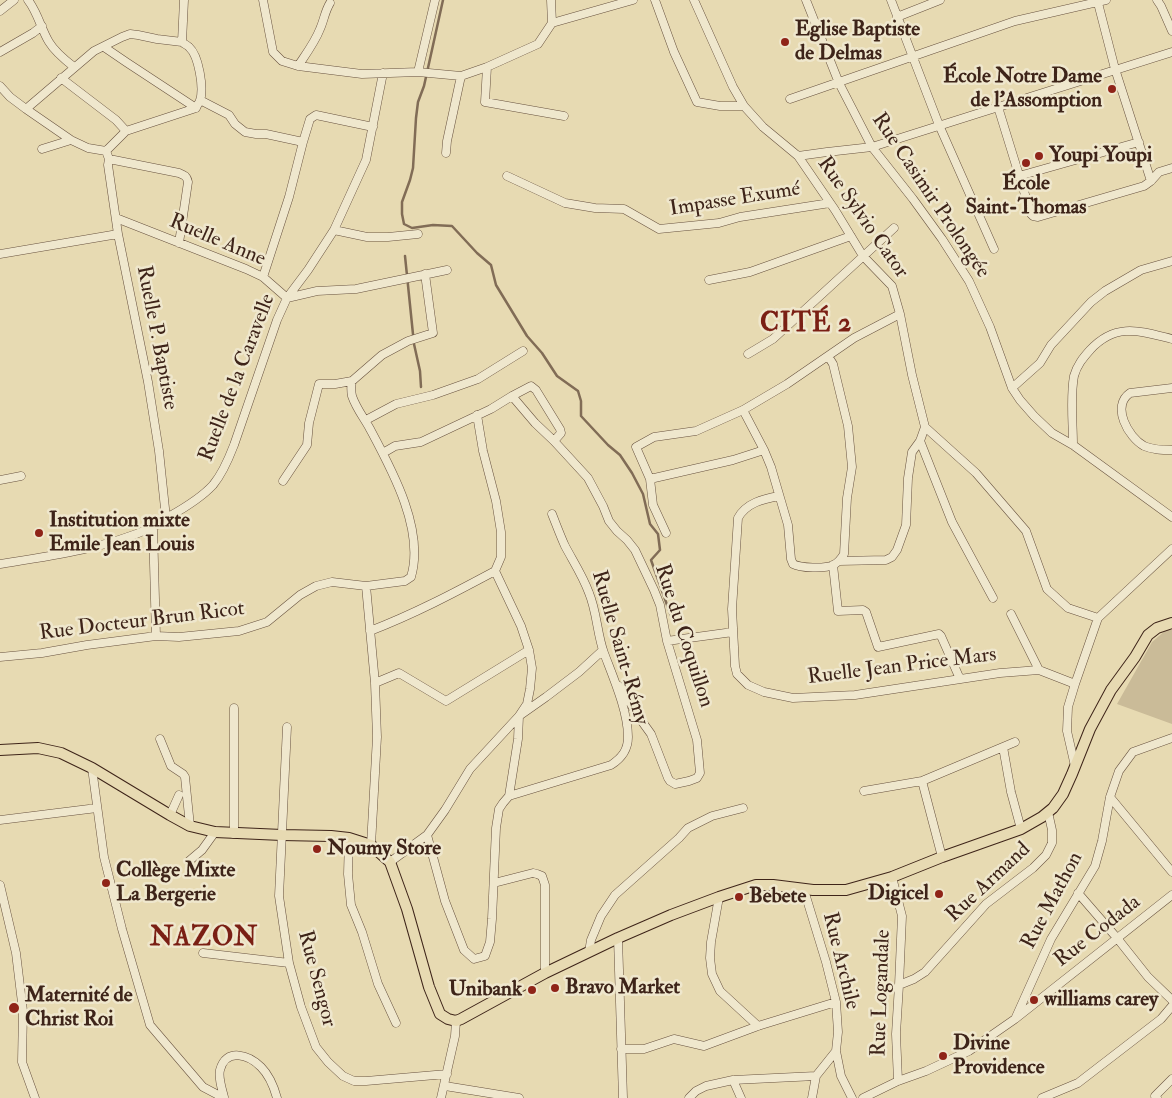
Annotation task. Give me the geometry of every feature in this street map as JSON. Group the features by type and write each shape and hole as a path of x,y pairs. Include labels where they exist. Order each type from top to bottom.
{"main road":[{"path":"0,750 38,748 60,752 92,768 190,826 234,834 331,836 349,838 371,845 390,862 407,909 429,987 440,1014 456,1021 462,1020 545,974 618,938 719,897 756,885 773,885 804,890 846,890 892,877 1021,829 1053,808 1063,794 1090,729 1112,690 1148,635 1157,628 1172,623"}],"street":[{"path":"0,11 14,0"},
{"path":"28,0 33,6 49,43 74,67"},
{"path":"182,42 184,0"},
{"path":"263,0 273,52 282,61 298,66 362,74 423,73 461,76 487,67 538,44 552,23 551,0"},
{"path":"423,73 435,0"},
{"path":"552,23 633,0"},
{"path":"655,0 674,52 697,102 720,106 744,106"},
{"name":"Rue Sylvio Cator","path":"694,0 726,72 744,106 763,127 798,156 863,256 892,286 925,427"},
{"name":"Rue Casimir Prolongée","path":"806,0 838,83 872,148 914,199 969,281 990,326 1012,388 1020,400 1052,434 1073,445 1172,517"},
{"path":"891,0 939,125 994,249"},
{"path":"897,17 940,0"},
{"path":"790,99 1015,21 1106,0"},
{"path":"1156,0 1161,6 1172,31"},
{"path":"298,66 320,28 325,11 330,3"},
{"path":"1098,3 1115,69 1151,181"},
{"path":"0,52 42,26"},
{"path":"26,109 94,51 130,34 182,42 189,47 197,61 201,80 198,104"},
{"path":"104,47 198,104 229,115 235,124 245,132 266,134 303,142"},
{"path":"798,156 872,148 1172,52"},
{"path":"487,67 485,102 564,116"},
{"name":"Ruelle de la Caravelle","path":"0,564 73,552 114,541 153,527 201,497 214,484 226,465 277,320 287,298 334,230 366,160 382,74"},
{"path":"446,153 447,140 461,76"},
{"path":"62,78 116,120 126,131"},
{"path":"0,86 10,97 71,140 108,158 184,175 188,182 179,244"},
{"path":"108,158 126,131 198,104"},
{"path":"998,107 1018,176 1031,214 1035,217 1144,186 1159,172 1172,168"},
{"path":"263,277 289,198 303,142 312,116 316,115 373,127"},
{"path":"42,149 71,140"},
{"path":"1018,176 1139,142"},
{"name":"Ruelle P. Baptiste","path":"108,158 118,234 159,451 166,518"},
{"name":"Impasse Exumé","path":"507,176 565,203 595,208 624,209 659,229 719,223 740,217 830,203"},
{"name":"Ruelle Anne","path":"116,218 246,269 263,277 287,298"},
{"path":"748,354 773,339 894,228"},
{"path":"334,230 367,237 418,234"},
{"path":"0,254 118,234"},
{"path":"709,280 750,272 851,236"},
{"path":"1012,388 1040,363 1051,345 1091,302 1105,291 1141,270 1172,261"},
{"path":"287,298 317,291 356,289 447,270"},
{"path":"283,481 307,445 309,423 319,384 352,381 382,355 408,341 433,333 425,274"},
{"path":"666,534 653,505 650,478 636,447 654,437 696,431 743,410 787,384 854,338 900,314"},
{"path":"1073,445 1072,402 1074,374 1080,361 1099,341 1114,333 1143,332 1172,339"},
{"path":"366,420 396,404 433,395 478,379 523,351"},
{"path":"828,356 833,364 848,426 852,467 847,498 844,554 836,563 838,611 863,610 866,612 878,647 939,634 960,679"},
{"name":"Rue Docteur Brun Ricot","path":"0,657 42,653 156,636 179,637 239,631 267,622 300,595 316,586 332,582 366,586 405,581 411,577 414,558 413,534 407,510 383,453 351,394 352,381"},
{"path":"383,453 395,446 421,442 491,409 529,386 534,388 560,429 561,433 554,441"},
{"path":"1172,388 1130,393 1125,396 1121,410 1130,434 1144,445 1158,451 1172,450"},
{"name":"Rue du Coquillon","path":"512,396 588,478 609,521 635,550 660,605 667,641 697,740 700,773 697,778 675,784 670,781 651,734 615,681"},
{"path":"743,410 771,467 788,525 793,564 797,566 827,567 836,563 886,560 892,557 897,550 906,525 908,478 912,452 920,441 925,427 976,473 1026,531 1047,589 1068,608 1098,618"},
{"path":"370,631 431,605 495,571 501,557 501,532 477,415"},
{"path":"920,441 952,522 993,598"},
{"path":"650,478 733,460 764,450"},
{"path":"0,480 21,476"},
{"path":"667,641 733,632 732,608 738,518 741,512 751,504 779,496"},
{"name":"Ruelle Saint-Rémy","path":"509,796 606,767 623,756 628,737 625,716 615,681 603,650 590,594 564,545 552,514"},
{"path":"153,527 156,636"},
{"path":"1075,766 1067,731 1068,707 1098,618 1172,549"},
{"path":"390,862 427,836 470,769 519,716 527,704 532,668 529,650 521,626 495,571"},
{"path":"366,586 375,683 377,737 371,845"},
{"path":"1011,614 1040,670"},
{"name":"Ruelle Jean Price Mars","path":"733,632 737,674 748,685 764,692 793,698 854,695 1000,673 1040,670 1075,684"},
{"path":"375,683 399,673 446,701 529,650"},
{"path":"519,716 566,682 603,650"},
{"path":"234,708 234,834"},
{"path":"427,836 445,901 464,950 474,959 485,956 490,942 492,919 496,828 500,809 509,796 518,739 519,716"},
{"name":"Rue Sengor","path":"288,727 279,896 289,963 301,1007 316,1047 343,1076 354,1080 366,1081 447,1074"},
{"name":"Rue Mathon","path":"1015,1019 1051,939 1095,866 1102,841 1110,797 1119,771 1133,752 1172,738"},
{"path":"160,739 172,766 185,777 190,826"},
{"path":"864,791 922,781 1015,742"},
{"path":"1003,747 1011,792 1021,829"},
{"path":"92,768 104,857 122,929 150,1025 203,1087 224,1097"},
{"path":"922,781 942,857"},
{"path":"170,815 179,795"},
{"path":"1110,797 1172,872"},
{"path":"0,820 97,808"},
{"path":"589,952 591,940 601,916 616,895 688,828 712,816 743,808"},
{"name":"Rue Armand","path":"899,985 925,972 986,904 1033,868 1046,855 1052,843 1052,830 1048,812"},
{"path":"189,861 202,850 215,832"},
{"path":"349,838 348,874 351,905 362,932 378,984 396,1023"},
{"path":"494,883 533,874 542,876 545,885 545,974"},
{"name":"Rue Logandale","path":"892,877 902,916 896,1034 898,1081"},
{"path":"0,885 16,953 23,1011 22,1062 30,1089 35,1098"},
{"name":"Rue Archile","path":"804,890 836,1002 838,1032 836,1050 840,1076 852,1098"},
{"path":"1078,893 1148,977 1172,1000"},
{"name":"Rue Codada","path":"863,1098 969,1051 1015,1019 1172,896"},
{"path":"719,897 711,942 712,974 720,991 758,1026"},
{"path":"618,938 623,1098"},
{"path":"203,953 289,963"},
{"path":"621,1049 644,1048 674,1039 704,1046 758,1026 836,1002"},
{"path":"1042,1098 1078,1083 1161,1019 1172,1006"},
{"path":"441,1098 456,1036 456,1021"},
{"path":"812,1098 816,1076 836,1050"},
{"path":"224,1097 220,1071 224,1062 230,1056 238,1055 248,1058 261,1068 273,1086 277,1098"},
{"path":"689,1098 706,1086 733,1080 816,1076"},
{"path":"1156,1097 1172,1079"},
{"path":"733,1080 741,1098"},
{"path":"445,1086 520,1098"}],"shaded area":[{"path":"1167,629 1172,630 1172,724 1117,704 1152,642"}],"waterway":[{"path":"443,0 424,86 418,102 413,168 402,202 404,224 412,228 433,225 452,226 491,265 496,285 527,336 542,353 557,376 578,391 581,401 581,416 620,455 643,494 650,524 658,534 660,550 651,560 671,616"},
{"path":"405,256 414,344 420,371 421,387"}],"place":[{"name":"Eglise Baptiste de Delmas","path":"785,42"},
{"name":"École Notre Dame de l'Assomption","path":"1112,89"},
{"name":"Youpi Youpi","path":"1039,156"},
{"name":"École Saint-Thomas","path":"1026,163"},
{"name":"Institution mixte Emile Jean Louis","path":"39,533"},
{"name":"Noumy Store","path":"317,849"},
{"name":"Collège Mixte La Bergerie","path":"106,883"},
{"name":"Digicel","path":"939,894"},
{"name":"Bebete","path":"739,897"},
{"name":"Bravo Market","path":"555,988"},
{"name":"Unibank","path":"532,990"},
{"name":"williams carey","path":"1034,1000"},
{"name":"Maternité de Christ Roi","path":"14,1008"},
{"name":"Divine Providence","path":"943,1056"}],"district":[{"name":"CITÉ 2","path":"806,325"},
{"name":"NAZON","path":"204,939"}]}
